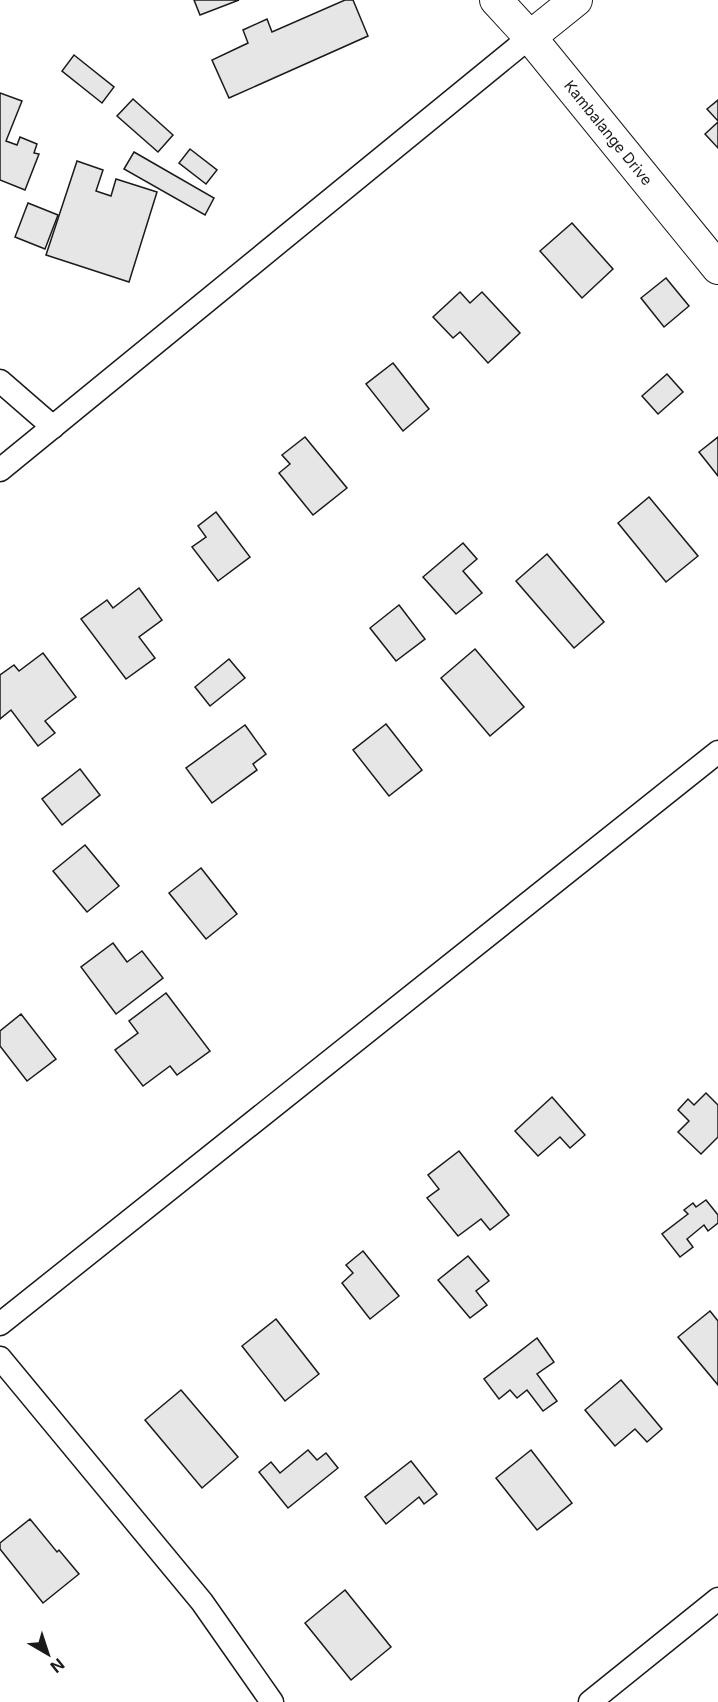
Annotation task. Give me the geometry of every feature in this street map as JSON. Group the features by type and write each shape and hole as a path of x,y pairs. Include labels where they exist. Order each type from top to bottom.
{"street":[{"name":"Kambalange Drive","path":"496,0 530,37 718,268"},
{"path":"0,470 576,0"},
{"path":"0,381 53,428"},
{"path":"0,1324 718,752"},
{"path":"0,1358 202,1602 272,1702"},
{"path":"590,1702 718,1599"}],"building":[{"path":"194,0 239,0 200,15"},
{"path":"345,0 353,0 368,36 229,98 212,60 248,43 243,30 267,19 272,32"},
{"path":"74,55 114,87 102,103 62,71"},
{"path":"0,93 22,101 6,141 17,145 20,137 37,144 34,153 39,154 25,190 0,180"},
{"path":"133,99 173,135 158,152 117,116"},
{"path":"718,100 718,121 707,109"},
{"path":"718,122 718,148 705,134"},
{"path":"190,149 217,170 206,184 179,163"},
{"path":"134,152 214,198 205,215 124,169"},
{"path":"77,161 103,170 96,191 111,196 116,179 157,192 129,282 46,255"},
{"path":"28,203 58,215 45,249 15,237"},
{"path":"572,223 613,269 582,298 540,251"},
{"path":"666,278 689,306 664,327 641,298"},
{"path":"460,292 470,303 482,292 520,333 488,363 460,332 453,338 433,317"},
{"path":"393,363 429,409 403,431 366,384"},
{"path":"667,374 683,392 658,414 642,396"},
{"path":"305,437 347,488 313,515 279,473 290,464 282,455"},
{"path":"718,437 718,476 699,452"},
{"path":"649,497 698,556 666,582 618,523"},
{"path":"216,512 250,557 218,581 192,547 206,537 198,526"},
{"path":"463,543 477,559 463,571 482,593 456,614 423,577"},
{"path":"547,554 604,622 574,648 516,581"},
{"path":"139,588 162,620 139,637 155,658 126,679 81,619 107,600 113,608"},
{"path":"399,605 425,639 396,661 370,628"},
{"path":"475,649 524,707 490,736 441,678"},
{"path":"43,653 76,697 45,721 55,733 38,746 11,710 0,719 0,675 14,665 19,671"},
{"path":"229,659 245,678 210,706 195,687"},
{"path":"386,724 422,770 389,796 353,750"},
{"path":"245,725 266,754 253,764 257,770 212,803 186,768"},
{"path":"80,769 100,795 62,825 42,799"},
{"path":"85,845 119,886 87,912 53,871"},
{"path":"201,868 237,914 206,939 169,893"},
{"path":"113,943 127,962 142,951 163,978 116,1014 81,967"},
{"path":"166,993 210,1051 177,1075 170,1066 143,1086 115,1050 138,1033 129,1021"},
{"path":"21,1014 56,1059 27,1081 0,1046 0,1031"},
{"path":"706,1093 718,1105 718,1137 701,1154 678,1132 689,1121 678,1110 688,1099 694,1105"},
{"path":"552,1097 585,1135 570,1148 560,1137 538,1156 515,1131"},
{"path":"459,1151 509,1215 490,1230 481,1219 458,1236 427,1198 439,1189 428,1175"},
{"path":"706,1200 718,1215 718,1223 708,1231 704,1225 687,1239 693,1247 680,1257 662,1234 688,1214 684,1210 693,1203 696,1207"},
{"path":"363,1251 399,1296 370,1319 342,1283 353,1273 346,1265"},
{"path":"468,1256 489,1281 476,1291 487,1305 470,1318 438,1280"},
{"path":"710,1311 718,1321 718,1385 678,1337"},
{"path":"276,1319 319,1374 285,1401 242,1346"},
{"path":"537,1338 554,1362 537,1374 557,1401 543,1411 527,1390 517,1398 510,1390 499,1399 484,1379"},
{"path":"621,1380 662,1429 647,1442 635,1429 615,1446 585,1410"},
{"path":"181,1390 238,1457 202,1488 145,1420"},
{"path":"308,1450 317,1460 326,1453 338,1468 288,1508 259,1472 271,1462 280,1473"},
{"path":"531,1450 572,1503 537,1530 496,1478"},
{"path":"411,1461 437,1494 424,1504 419,1497 386,1524 365,1497"},
{"path":"30,1519 79,1574 43,1603 0,1549 0,1543"},
{"path":"345,1590 391,1647 351,1680 305,1623"}]}
